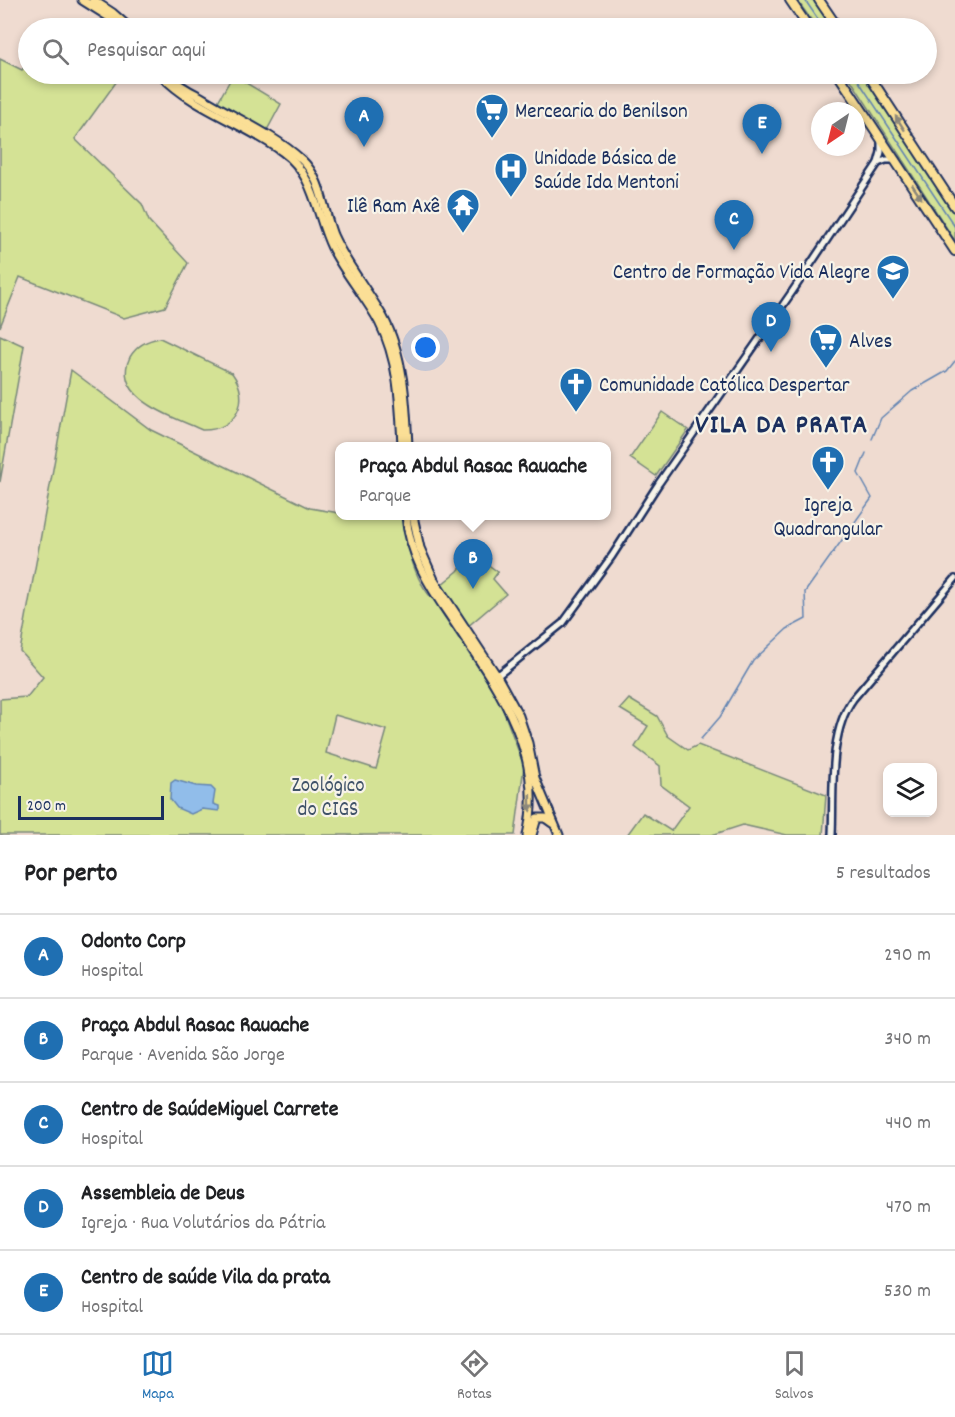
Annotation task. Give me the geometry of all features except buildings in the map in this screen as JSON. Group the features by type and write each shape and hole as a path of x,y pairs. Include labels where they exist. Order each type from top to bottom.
{"highway":[{"path":"790,0 802,18"},
{"path":"819,0 831,18"},
{"path":"845,84 955,251"},
{"path":"875,84 955,207"}],"main road":[{"path":"82,0 110,18"},
{"path":"93,0 119,18"},
{"path":"170,84 195,102 284,152 305,174 333,249 378,320 388,341 400,398 402,442"},
{"path":"181,84 270,136 303,161 314,176 337,243 384,319 393,341 404,392 408,442"},
{"path":"407,520 413,549 428,582 491,677 518,729 527,764 531,806 529,835"},
{"path":"414,520 420,548 435,582 497,676 519,716 528,743 535,778 559,835"},
{"path":"529,835 535,822 541,817 549,820 555,827"}],"street":[{"path":"497,676 563,623 612,556 659,483 792,292 878,163 880,138"},
{"path":"878,163 896,160"},
{"path":"832,835 837,737 843,716 853,699 955,579"}],"green space":[{"path":"797,0 817,0 829,18 810,18"},
{"path":"0,59 18,68 18,84 115,84 75,139 142,204 149,221 188,263 165,307 124,318 20,277 0,327"},
{"path":"228,84 248,84 281,104 266,132 216,105"},
{"path":"853,84 872,84 955,211 955,241"},
{"path":"0,335 24,346 0,482"},
{"path":"160,338 232,373 241,393 237,412 232,420 214,429 202,430 162,412 137,395 129,384 126,371 130,357 143,344"},
{"name":"Zoológico do CIGS","path":"71,370 151,430 310,508 335,512 335,520 404,520 413,564 423,587 439,605 438,607 499,699 524,766 515,835 0,835 0,699 27,697 43,677 20,651","holes":["335,715 387,730 376,769 326,753"]},
{"path":"662,412 688,430 656,476 630,458"},
{"path":"472,553 498,572 493,579 506,594 467,627 441,585 458,571"},
{"path":"629,699 657,716 668,736 688,750 698,745 826,795 823,835 787,835 743,825 712,835 627,835 643,813 671,831 689,806 661,785 660,766 635,747 648,726 620,709"}],"water":[{"path":"175,780 196,786 211,787 215,791 213,804 219,806 219,811 202,809 191,814 177,808 170,799 171,783"}],"waterway":[{"path":"805,0 817,18"},
{"path":"861,84 955,227"},
{"path":"872,439 881,418 912,391 947,371 955,361"},
{"path":"701,739 720,717 753,661 787,629 806,619 805,592 872,498 858,473 866,453"}],"place":[{"name":"Mercearia do Benilson","path":"492,139"},
{"name":"Odonto Corp","path":"364,147"},
{"name":"Centro de saúde Vila da prata","path":"762,154"},
{"name":"Unidade Básica de Saúde Ida Mentoni","path":"511,198"},
{"name":"Ilê Ram Axê","path":"463,234"},
{"name":"Centro de SaúdeMiguel Carrete","path":"734,250"},
{"name":"Centro de Formação Vida Alegre","path":"893,300"},
{"name":"Assembleia de Deus","path":"771,352"},
{"name":"Alves","path":"826,369"},
{"name":"Comunidade Católica Despertar","path":"576,413"},
{"name":"Igreja Quadrangular","path":"828,491"},
{"name":"Praça Abdul Rasac Rauache","path":"473,589"}],"district":[{"name":"VILA DA PRATA","path":"782,423"}]}
